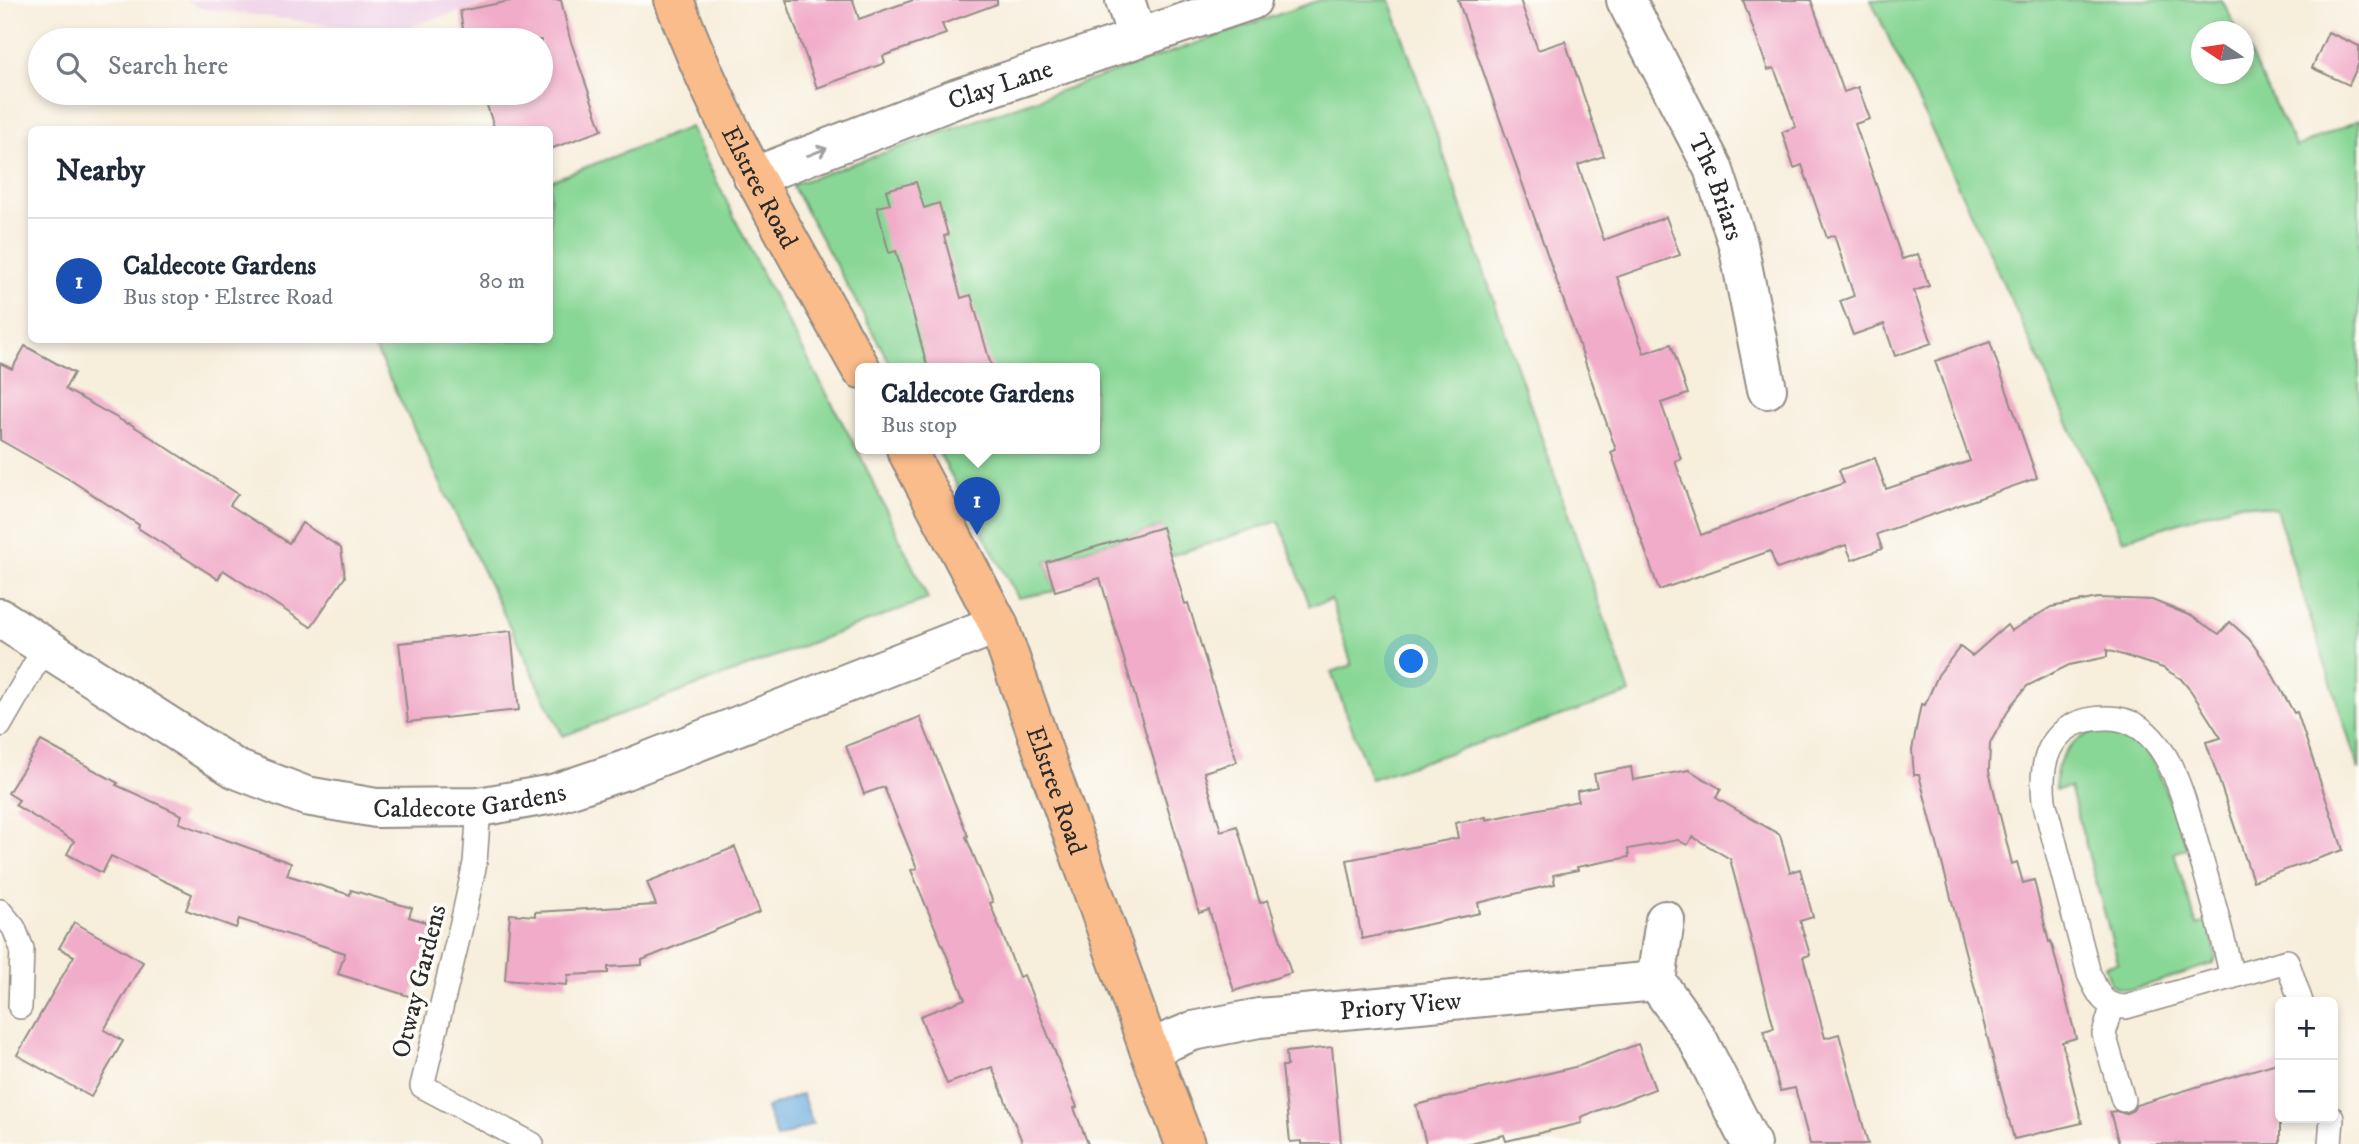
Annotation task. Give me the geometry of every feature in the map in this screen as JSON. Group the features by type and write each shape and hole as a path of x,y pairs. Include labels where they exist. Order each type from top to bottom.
{"main road":[{"name":"Elstree Road","path":"674,0 690,42 753,177 858,363"},
{"name":"Elstree Road","path":"909,454 998,624 1185,1144"}],"street":[{"path":"1125,0 1137,37"},
{"name":"Clay Lane","path":"753,177 955,99 1252,0"},
{"name":"The Briars","path":"1626,0 1713,167 1738,244 1767,388"},
{"name":"Caldecote Gardens","path":"0,618 236,769 306,796 376,808 479,807 553,794 625,770 998,624"},
{"path":"1665,920 1656,981 1698,1040 1751,1144"},
{"name":"Priory View","path":"1149,1049 1194,1031 1259,1018 1656,981"}],"lane":[{"path":"0,725 45,647"},
{"path":"2232,977 2218,913 2172,768 2148,734 2134,724 2118,718 2079,721 2066,729 2044,760 2043,802 2090,974 2101,998 2112,1007 2126,1007 2232,977 2287,961 2299,997"},
{"name":"Otway Gardens","path":"479,807 475,863 422,1086 532,1144"},
{"path":"0,911 15,928 22,949 20,1006"},
{"path":"2112,1007 2104,1034 2123,1100"},
{"path":"2330,1144 2332,1123"}],"shaded area":[{"path":"186,0 494,0 407,28 354,28 200,8"}],"green space":[{"path":"1320,0 1390,0 1630,693 1371,779 1331,672 1352,665 1331,600 1310,606 1279,521 1170,556 1161,527 1046,562 1055,591 1018,598 940,454 1100,454 1100,363 890,363 792,185"},
{"path":"1871,0 2222,0 2233,21 2191,21 2191,84 2254,84 2254,62 2296,147 2359,120 2359,771 2276,509 2240,503 2123,540"},
{"path":"690,127 766,282 855,446 855,454 860,455 928,599 563,736 372,343 553,343 553,180"},
{"path":"2095,731 2124,735 2142,746 2150,755 2187,848 2174,853 2197,925 2210,921 2216,958 2212,964 2132,990 2115,987 2110,982 2105,966 2118,962 2070,787 2056,790 2057,770 2064,753 2077,740"}],"water":[{"path":"802,1094 813,1124 777,1138 766,1108"}],"building":[{"path":"515,0 561,0 570,39 602,130 553,148 553,126 494,126 487,105 553,105 553,28 463,28 460,11"},
{"path":"786,0 853,0 859,19 913,0 997,0 997,4 942,24 946,34 883,56 885,63 817,88"},
{"path":"1458,0 1520,0 1538,50 1565,41 1604,156 1578,165 1604,240 1666,217 1680,255 1617,277 1644,353 1671,344 1688,394 1661,403 1681,459 1675,461 1701,535 1844,483 1839,470 1875,458 1886,489 1970,461 1935,361 1990,342 2037,478 1877,534 1882,549 1852,560 1846,545 1777,569 1770,551 1659,590 1611,452 1616,450"},
{"path":"1743,0 1811,0 1844,92 1858,87 1870,119 1855,124 1902,259 1918,254 1929,286 1914,291 1932,343 1895,356 1884,324 1853,335 1840,301 1854,296 1834,235 1827,238 1802,165 1794,168 1782,132 1796,127 1774,68 1768,70"},
{"path":"2328,32 2359,46 2359,63 2349,85 2312,68"},
{"path":"916,182 924,208 939,203 948,235 944,236 961,298 971,295 990,363 926,363 896,251 889,253 877,207 890,204 886,190"},
{"path":"25,346 74,373 65,389 129,423 238,494 230,505 289,543 302,523 341,548 345,577 311,627 223,570 218,579 138,528 139,525 72,481 0,440 0,363 12,369"},
{"path":"1162,527 1237,762 1204,772 1221,831 1237,826 1260,903 1268,900 1291,973 1234,991 1209,910 1199,913 1100,578 1055,591 1046,562"},
{"path":"2098,598 2152,600 2191,616 2219,634 2230,622 2249,639 2265,661 2294,713 2297,712 2343,850 2253,881 2206,742 2221,738 2191,691 2181,679 2163,668 2107,650 2107,657 2069,665 2027,686 2012,704 1990,743 1989,771 2012,864 2017,862 2023,883 2034,880 2049,942 2051,941 2076,1038 2062,1042 2082,1123 2014,1139 1919,775 1914,775 1912,750 1921,704 1925,705 1938,675 1960,647 1972,656 2007,625 2011,631 2051,607"},
{"path":"511,631 519,710 408,722 399,643"},
{"path":"920,717 968,836 966,837 993,902 990,903 1019,977 1024,975 1077,1107 1074,1108 1088,1144 1023,1144 992,1067 947,1084 920,1016 965,999 911,870 917,868 884,787 864,794 846,746"},
{"path":"41,741 118,783 116,785 182,815 179,823 291,863 287,875 350,895 351,890 412,908 409,917 435,925 412,997 338,974 345,953 239,919 236,928 186,910 192,894 111,856 102,873 67,854 74,841 15,805 19,800 8,793"},
{"path":"1631,767 1633,780 1689,770 1721,789 1716,798 1780,835 1790,872 1800,869 1813,917 1800,921 1810,955 1803,957 1825,1038 1839,1034 1868,1144 1810,1144 1795,1088 1780,1091 1764,1031 1774,1028 1730,859 1693,837 1687,845 1678,840 1628,849 1629,857 1577,867 1578,870 1553,875 1555,884 1478,903 1480,913 1362,939 1347,860 1458,838 1455,823 1486,817 1486,820 1578,801 1577,791 1597,787 1594,774"},
{"path":"735,847 760,912 642,960 642,965 608,967 608,973 568,975 567,985 505,980 510,914 535,916 535,912 656,905 647,882"},
{"path":"74,922 143,962 104,1030 123,1041 91,1097 17,1055 74,956 59,948"},
{"path":"1638,1044 1655,1089 1581,1117 1582,1123 1506,1141 1504,1135 1466,1144 1426,1144 1416,1105 1579,1066"},
{"path":"1332,1047 1341,1144 1290,1142 1282,1066 1287,1066 1286,1052"},
{"path":"2275,1063 2275,1123 2280,1123 2280,1144 2119,1144 2110,1112 2126,1114 2136,1105"}],"place":[{"name":"Caldecote Gardens","path":"977,535"}]}
